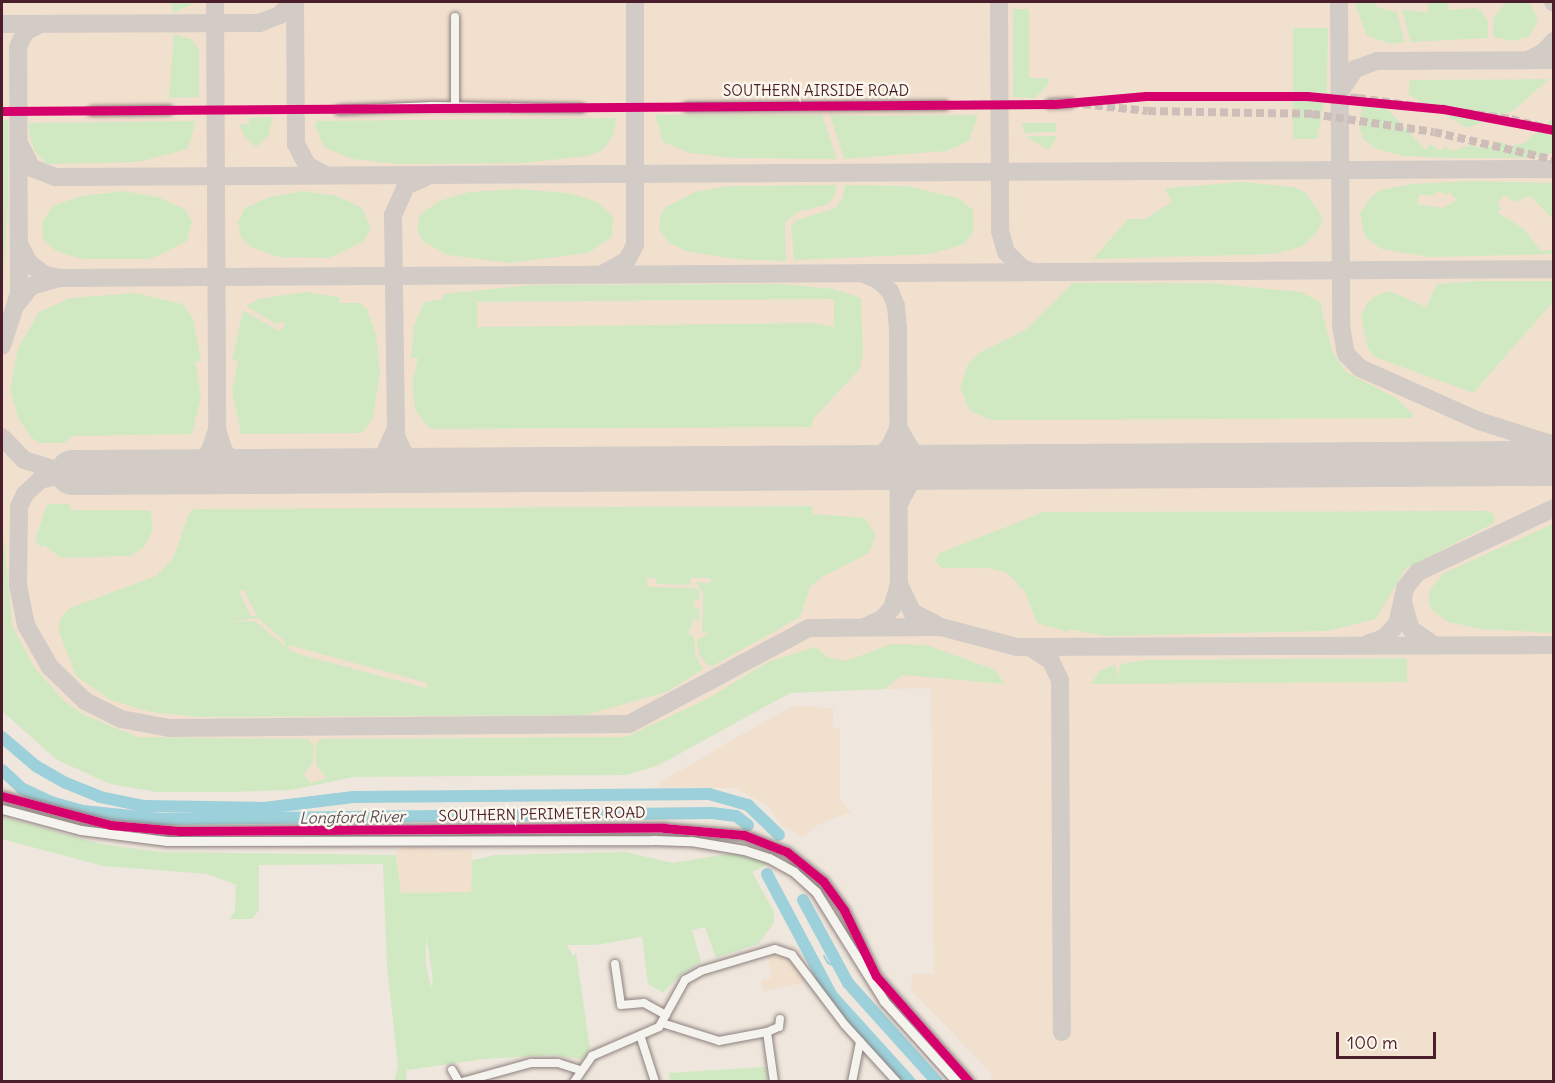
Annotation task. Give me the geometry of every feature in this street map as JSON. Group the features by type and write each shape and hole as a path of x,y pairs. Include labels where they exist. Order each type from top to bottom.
{"street":[{"path":"454,106 455,17"},
{"path":"1050,104 1071,104"},
{"name":"SOUTHERN AIRSIDE ROAD","path":"687,107 945,105"},
{"path":"339,110 454,106 581,108"},
{"path":"92,111 169,110"},
{"name":"SOUTHERN PERIMETER ROAD","path":"2,796 111,825 180,831 664,828 744,835 788,852 823,881 844,910 883,985 969,1082"},
{"name":"SOUTHERN PERIMETER ROAD","path":"2,809 81,830 166,841 653,840 691,841 744,850 769,858 794,872 816,892 884,1001 957,1082"},
{"path":"574,1082 579,1070 600,1051 641,1038 662,1023 680,987 701,971 745,956 784,951 792,955 860,1042 897,1082"},
{"path":"615,964 617,1005 644,1003 666,1014"},
{"path":"662,1023 718,1041 767,1032 779,1027 780,1019"},
{"path":"767,1032 774,1082"},
{"path":"641,1038 655,1082"},
{"path":"852,1082 860,1042"},
{"path":"452,1070 461,1082 531,1063 558,1063 579,1070"}],"shaded area":[{"path":"2,2 1553,2 1553,1081 992,1081 989,1071 911,990 912,974 934,974 931,688 789,692 709,734 335,774 332,780 305,787 2,704"},
{"path":"792,706 833,708 833,727 840,729 840,800 851,812 817,825 803,837 782,826 769,807 736,788 660,787 660,782"},
{"path":"406,847 472,850 471,892 400,893 396,850"},
{"path":"781,953 809,981 763,992 761,980 771,978 768,955"}],"green space":[{"path":"171,2 197,2 173,13"},
{"path":"1355,2 1375,2 1377,7 1397,12 1405,42 1391,44 1366,35"},
{"path":"1428,2 1448,2 1448,10 1476,8 1481,11 1488,20 1488,38 1411,42 1402,10 1428,12"},
{"path":"1506,2 1530,2 1538,21 1529,37 1512,41 1493,37 1493,19"},
{"path":"1013,9 1029,9 1029,78 1049,78 1048,85 1035,98 1013,97"},
{"path":"1293,28 1328,28 1327,90 1317,139 1293,139"},
{"path":"174,34 191,39 199,49 199,97 169,98"},
{"path":"1549,79 1514,110 1467,128 1408,94 1410,80"},
{"path":"1364,96 1389,110 1425,150 1431,144 1440,151 1445,147 1453,151 1473,144 1476,148 1486,142 1490,147 1499,141 1511,146 1525,143 1553,118 1553,153 1530,158 1449,158 1405,156 1376,149 1363,139 1359,126"},
{"path":"655,115 822,115 837,159 735,158 690,153 663,142"},
{"path":"830,115 978,115 969,141 947,151 844,159"},
{"path":"273,117 268,136 256,147 245,137 239,125 249,124 249,118"},
{"path":"617,118 613,136 603,150 587,156 524,163 398,164 352,159 324,147 315,126 316,121"},
{"path":"2,120 8,120 8,203 2,303"},
{"path":"196,121 188,149 138,162 47,164 35,152 29,133 29,123"},
{"path":"1021,123 1056,123 1056,132 1025,133"},
{"path":"1028,136 1057,136 1049,150 1026,137"},
{"path":"1471,181 1553,183 1553,219 1530,196 1514,202 1504,195 1497,203 1501,208 1498,213 1523,228 1541,251 1553,250 1553,254 1430,257 1381,249 1365,237 1360,213 1373,195 1382,190 1412,184","holes":["1439,191 1447,195 1449,192 1457,200 1443,208 1417,204 1420,194 1430,196"]},
{"path":"1243,182 1293,187 1306,193 1323,218 1318,231 1303,246 1274,254 1093,259 1128,219 1145,219 1172,202 1165,190"},
{"path":"837,185 833,199 826,205 798,212 785,223 786,261 735,259 686,251 669,243 659,229 660,216 666,207 695,192 730,186"},
{"path":"845,185 907,186 958,198 973,210 973,233 964,244 931,254 794,260 791,226 797,220 835,208 843,198"},
{"path":"517,189 569,193 597,202 613,217 612,237 588,253 509,263 448,255 422,241 417,228 420,215 439,201 469,192"},
{"path":"123,191 158,197 186,210 192,222 187,241 151,259 82,259 56,251 43,240 42,222 53,206 80,196"},
{"path":"303,191 337,196 362,208 371,227 364,241 329,258 278,257 253,248 241,238 238,222 245,208 270,197"},
{"path":"1479,281 1553,281 1553,302 1473,393 1375,357 1368,349 1361,317 1367,303 1376,296 1389,291 1426,307 1437,284"},
{"path":"1073,283 1207,283 1301,292 1320,302 1332,351 1346,372 1396,398 1413,414 1413,418 991,420 970,411 960,388 968,364 981,352 1025,330"},
{"path":"782,284 834,289 861,298 863,355 859,370 812,420 812,427 430,429 415,410 412,383 418,358 411,358 414,325 424,302 443,299 443,294 531,285","holes":["834,299 834,327 812,323 477,327 477,302"]},
{"path":"305,292 339,297 340,303 360,303 367,309 376,335 380,371 373,418 362,433 241,434 232,390 238,361 232,360 243,310 279,331 285,326 283,321 276,324 246,306 259,299"},
{"path":"136,293 182,304 193,318 201,361 195,361 201,397 192,434 73,436 64,443 40,443 32,438 19,420 10,391 18,348 39,312 70,298"},
{"path":"47,504 70,504 70,510 151,511 153,530 144,547 131,556 61,558 44,545 41,548 35,540"},
{"path":"812,506 813,514 865,518 876,535 869,553 822,577 810,587 800,617 713,666 706,664 699,654 697,640 708,634 702,632 703,594 696,582 710,583 711,578 691,578 690,585 657,584 655,578 647,578 647,587 696,588 699,591 699,600 694,601 694,607 699,609 699,623 694,618 688,635 694,636 695,654 703,669 667,692 585,715 200,717 150,712 111,700 76,676 59,632 60,619 70,608 156,576 173,558 190,511 195,509","holes":["245,590 246,595 257,616 251,616 239,591","258,618 285,642 286,647 255,621 228,622","289,645 427,683 426,688 289,650"]},
{"path":"1487,511 1494,514 1494,523 1405,569 1376,619 1328,631 1104,636 1069,629 1068,632 1037,623 1025,592 1007,573 988,568 942,568 935,561 940,553 1044,512"},
{"path":"2,517 12,625 34,667 63,700 84,715 138,737 308,739 314,745 313,763 304,774 310,783 327,778 316,766 316,744 321,739 626,737 707,699 768,662 815,647 828,657 846,661 892,644 927,645 995,670 1005,684 903,675 884,689 790,693 659,765 626,775 354,777 291,790 157,792 110,784 57,760 2,711"},
{"path":"1553,524 1553,633 1481,629 1448,622 1431,609 1428,599 1431,588 1444,573"},
{"path":"1407,658 1407,682 1091,684 1100,670 1116,665 1118,678 1120,664 1146,660"},
{"path":"2,817 101,844 161,852 396,855 401,893 471,892 472,860 495,855 626,852 673,863 740,852 770,863 752,872 774,912 774,923 758,944 716,958 705,927 692,930 701,962 679,976 663,993 648,984 642,937 595,945 567,945 573,956 576,953 590,1048 582,1059 551,1055 485,1059 407,1070 406,1081 394,1081 398,1066 387,965 383,864 259,865 259,910 252,919 230,919 235,910 236,885 208,874 103,866 2,839","holes":["426,935 433,979 431,988 426,964"]},
{"path":"766,1067 767,1081 670,1081 669,1073"}],"waterway":[{"path":"2,737 36,766 66,783 100,797 143,806 264,808 353,797 709,794 748,805 779,835"},
{"name":"Longford River","path":"2,770 21,788 51,802 83,811 161,819 712,813 736,816 748,825"},
{"name":"Longford River","path":"767,874 832,996 910,1082"},
{"path":"803,900 848,983 937,1082"},
{"path":"824,956 828,963 837,967"}],"taxiway":[{"path":"215,2 217,430 224,452 244,468 257,471"},
{"path":"2,24 259,23 280,15 291,2"},
{"path":"295,2 296,144 307,165 326,175"},
{"path":"604,273 627,260 635,245 635,2"},
{"path":"999,2 1000,231 1006,252 1022,268 1033,272"},
{"path":"1339,2 1341,326 1346,354 1360,368 1479,421 1554,445"},
{"path":"2,346 19,293 18,47 25,32 40,24"},
{"path":"1528,60 1544,52 1554,41"},
{"path":"1341,90 1355,69 1377,61 1554,60"},
{"path":"19,143 32,168 56,177 1554,169"},
{"path":"426,177 406,186 393,215 396,436 404,453 418,464 468,469"},
{"path":"19,244 29,263 45,275 59,278"},
{"path":"17,304 31,286 59,278 1554,269"},
{"path":"864,274 878,280 890,291 896,306 898,328 899,584 892,608 882,619 866,626"},
{"path":"176,471 200,462 210,451 217,430"},
{"path":"353,470 370,465 384,455 395,430"},
{"path":"821,467 874,461 890,446 897,431"},
{"path":"900,431 914,454 943,465"},
{"path":"2,437 24,460 60,471"},
{"path":"900,502 910,483 927,470 976,467"},
{"path":"72,472 40,480 25,494 19,507 18,585 26,625 50,667 85,701 121,719 169,728 629,724 809,628 941,627 1017,647 1554,645"},
{"path":"1369,643 1384,638 1397,624 1405,588 1418,572 1554,508"},
{"path":"899,584 912,612 936,624"},
{"path":"1403,603 1411,629 1434,645"},
{"path":"1031,648 1051,661 1060,680 1062,1032"}],"runway":[{"path":"72,472 1554,463"}],"tunnel":[{"path":"1084,102 1146,96 1358,98 1511,119 1554,130"},
{"path":"1071,103 1148,111 1312,114 1434,132 1554,160"},
{"path":"945,105 1050,104"},
{"path":"581,108 687,107"},
{"path":"169,110 339,110"},
{"path":"2,111 92,111"}],"cycle path":[{"path":"2,111 1055,104 1146,96 1307,96 1443,109 1554,130"},
{"path":"2,796 111,825 180,831 664,828 744,835 787,852 823,881 844,910 876,976 969,1082"}]}
